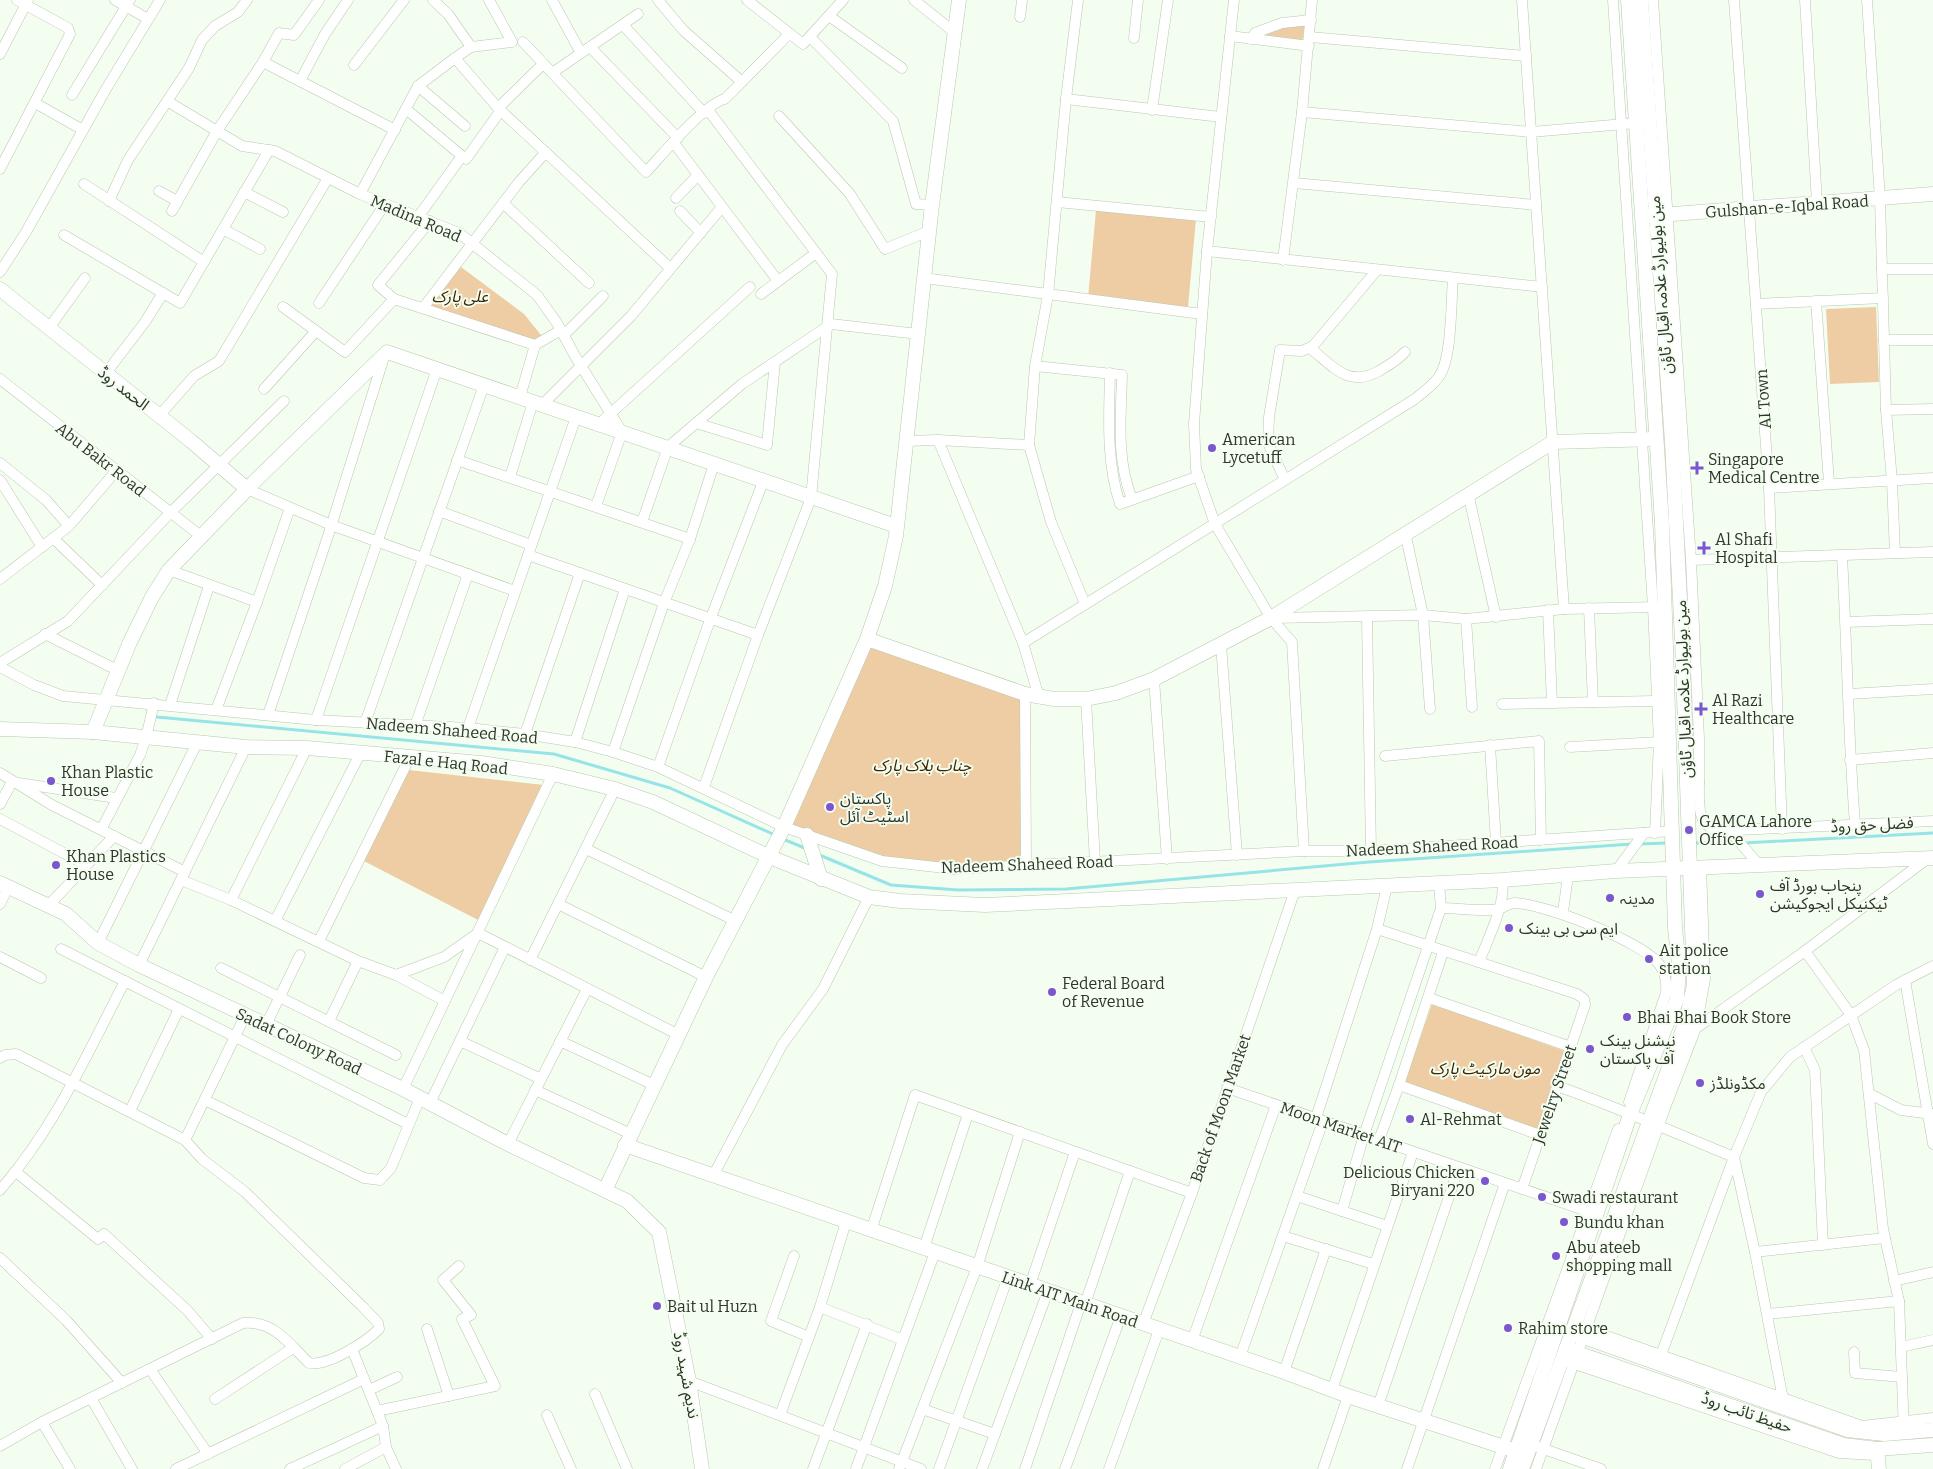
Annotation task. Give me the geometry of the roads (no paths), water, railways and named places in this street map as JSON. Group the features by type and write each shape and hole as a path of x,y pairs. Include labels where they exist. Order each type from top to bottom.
{"street":[{"path":"115,0 128,3 148,19"},
{"path":"0,272 26,232 83,130 160,0"},
{"path":"109,201 128,160 189,68 202,40 215,26 238,12 247,0"},
{"path":"172,211 217,131 263,62 279,33 294,35 319,0"},
{"path":"300,81 325,34 348,0"},
{"path":"354,65 404,0"},
{"path":"433,0 448,14 471,47"},
{"path":"360,194 418,86 471,47 512,42 489,0"},
{"path":"552,0 581,53"},
{"path":"658,0 683,30 742,82"},
{"path":"747,0 803,44 843,0"},
{"path":"914,0 954,32"},
{"path":"605,1190 706,977 772,853 868,639 885,586 896,526 932,205 959,0"},
{"path":"1020,17 1022,0"},
{"path":"1078,0 1066,99 1048,295 1035,366 1029,445 1050,522 1085,604"},
{"path":"1134,38 1138,0"},
{"path":"1152,110 1168,0"},
{"path":"1234,0 1207,251 1194,424 1196,469 1215,524 1271,618 1292,642 1304,851"},
{"path":"1283,260 1302,112 1312,0"},
{"path":"1522,0 1564,609"},
{"path":"868,639 1025,694 1054,699 1086,699 1116,693 1154,679 1271,618 1405,532 1553,442 1649,439 1621,124 1613,0"},
{"name":"مین بولیوارڈ علامہ اقبال ٹاؤن","path":"1628,0 1636,123 1655,215 1649,439 1673,863"},
{"name":"مین بولیوارڈ علامہ اقبال ٹاؤن","path":"1522,1469 1537,1447 1580,1331 1653,1124 1677,1041 1690,1006 1694,985 1694,865 1689,836 1692,784 1672,443 1641,0"},
{"name":"فضل حق روڈ","path":"1652,0 1655,215 1691,560 1698,730 1692,784 1703,821 1712,829 1729,830 1933,821"},
{"name":"AI Town","path":"1734,0 1769,488 1782,829"},
{"path":"1805,0 1817,203"},
{"path":"1867,0 1880,199 1886,410 1892,481 1895,553"},
{"path":"0,54 24,2 68,28 70,34 0,169"},
{"path":"72,95 128,3"},
{"path":"552,73 638,14"},
{"path":"829,16 902,68"},
{"path":"1251,39 1255,33 1282,23 1311,20"},
{"path":"623,25 706,111 832,274 812,498 758,635 704,787"},
{"path":"523,42 646,172 716,101 725,99 789,34"},
{"path":"1230,36 1251,39 1526,56"},
{"path":"810,37 893,121 916,204 932,205"},
{"path":"590,47 676,140 698,174 778,281"},
{"path":"455,58 500,109 670,268"},
{"path":"263,62 394,130"},
{"path":"406,109 466,159 500,109 543,64"},
{"path":"418,86 465,126"},
{"path":"1066,99 1221,117"},
{"name":"Madina Road","path":"167,101 242,146 275,151 360,194 459,233 537,295 563,333 622,432"},
{"path":"35,103 83,130"},
{"path":"1302,112 1531,132 1636,123"},
{"path":"780,116 850,194 885,249 929,231"},
{"path":"64,235 180,303 269,150"},
{"path":"423,308 503,203 546,152"},
{"path":"418,217 462,156"},
{"path":"676,198 698,174"},
{"path":"159,416 194,376 219,361 328,178"},
{"path":"1294,183 1536,205"},
{"path":"84,184 204,262"},
{"path":"159,190 177,201"},
{"path":"244,192 284,212"},
{"name":"Gulshan-e-Iqbal Road","path":"1655,215 1748,210 1933,194"},
{"path":"1057,202 1210,217"},
{"path":"503,203 589,283"},
{"path":"319,303 385,204"},
{"path":"532,401 581,365 631,316 722,207"},
{"path":"680,210 701,233"},
{"path":"430,221 378,285 394,299 535,345 563,333 603,296"},
{"path":"223,229 260,249"},
{"path":"1207,251 1542,287"},
{"path":"761,294 816,253"},
{"path":"1882,269 1933,269"},
{"path":"1285,480 1268,444 1269,417 1280,350 1294,352 1310,348 1378,270"},
{"path":"49,328 85,278"},
{"path":"924,278 1202,314"},
{"path":"1022,643 1415,399 1433,384 1442,373 1447,357 1453,278"},
{"path":"599,424 750,287"},
{"name":"الحمد روڈ","path":"0,289 219,464 247,489"},
{"path":"106,373 145,322 162,293"},
{"path":"1756,304 1883,298"},
{"path":"283,307 345,352 394,299"},
{"path":"1816,301 1829,483"},
{"path":"642,522 668,447 742,384 831,324 918,334"},
{"path":"264,389 316,331"},
{"path":"1884,340 1933,340"},
{"path":"510,478 532,401 535,345"},
{"path":"1310,348 1345,375 1356,379 1368,377 1398,360 1405,352"},
{"path":"93,732 107,700 117,670 152,597 169,570 247,489 387,352 896,526"},
{"path":"268,715 331,525 384,356"},
{"path":"696,423 767,445 775,362"},
{"path":"1035,366 1110,373 1109,419 1113,482 1120,504 1198,476"},
{"path":"316,720 437,369"},
{"name":"Abu Bakr Road","path":"0,379 202,537"},
{"path":"366,723 422,557 484,385"},
{"path":"0,662 68,621 170,513 284,401"},
{"path":"1886,410 1933,409"},
{"path":"468,728 576,417"},
{"path":"596,506 622,432"},
{"path":"906,441 938,440 1029,445"},
{"path":"938,440 1022,643 1039,697"},
{"path":"457,460 690,539"},
{"path":"0,463 46,500 70,526"},
{"path":"613,752 664,603 690,539 714,464"},
{"path":"0,579 70,526 116,471"},
{"path":"1769,488 1933,478"},
{"path":"0,480 42,547"},
{"path":"658,767 710,620 763,482"},
{"path":"247,489 331,525 515,592"},
{"path":"1468,493 1496,616"},
{"path":"216,710 290,508"},
{"path":"439,511 580,573 710,620 758,635"},
{"path":"1405,532 1422,615 1430,709"},
{"path":"53,538 102,585"},
{"path":"1691,560 1772,559 1933,552"},
{"path":"1842,556 1849,694 1850,760 1855,824"},
{"path":"169,570 257,602"},
{"path":"525,734 580,573"},
{"path":"415,726 468,574"},
{"path":"170,705 209,586"},
{"path":"575,742 625,589"},
{"path":"1271,618 1367,618 1422,615 1466,619 1564,609 1659,607 1655,701 1659,742 1647,834 1626,856 1616,871"},
{"path":"1589,608 1593,702"},
{"path":"1548,610 1552,703"},
{"path":"1367,618 1371,851"},
{"path":"1466,619 1472,707"},
{"path":"1846,622 1933,619"},
{"path":"45,634 117,670"},
{"path":"1221,645 1237,855"},
{"name":"Nadeem Shaheed Road","path":"0,667 34,685 63,696 154,703 316,720 468,728 575,742 658,767 704,787 783,829 882,861 954,870 1304,851 1371,851 1672,834"},
{"path":"1154,679 1166,859"},
{"path":"1849,694 1933,690"},
{"path":"1025,694 1026,866"},
{"path":"1086,699 1095,862"},
{"path":"1502,704 1655,701"},
{"path":"102,828 140,755 154,703"},
{"name":"Fazal e Haq Road","path":"0,730 93,732 246,747 307,748 481,764 553,774 615,788 653,802 772,853 821,879 869,897"},
{"path":"98,943 198,741"},
{"path":"1385,756 1539,741 1541,840"},
{"path":"1570,747 1659,742"},
{"path":"1490,745 1496,843"},
{"path":"139,965 246,747"},
{"path":"231,900 307,748"},
{"path":"1850,760 1933,753"},
{"path":"275,921 360,754"},
{"path":"319,941 410,757"},
{"path":"0,773 52,805 102,828 183,876 358,961 396,975 445,1001"},
{"path":"403,1089 553,774"},
{"path":"12,782 116,798"},
{"path":"0,804 12,782"},
{"path":"530,960 615,788"},
{"path":"0,819 86,865"},
{"path":"1729,830 1760,866"},
{"path":"49,905 114,836"},
{"path":"807,836 821,879"},
{"path":"586,850 736,921"},
{"path":"713,1176 782,1045 822,989 869,897 900,901 985,905 1568,876 1673,863 1760,866 1930,858"},
{"path":"1677,1041 1805,951 1930,858"},
{"path":"1628,1112 1677,999 1679,965 1673,863"},
{"path":"1653,1124 1696,1028 1705,979 1694,865"},
{"path":"1563,912 1568,876"},
{"path":"1377,929 1443,952 1479,962 1498,909 1503,887 1502,880"},
{"path":"1342,1211 1364,1135 1441,908 1439,883"},
{"path":"0,904 4,885"},
{"name":"Sadat Colony Road","path":"4,885 66,914 98,943 139,965 403,1089 508,1144 605,1190"},
{"path":"1240,1357 1297,1196 1377,929 1387,886"},
{"name":"Back of Moon Market","path":"1143,1324 1192,1193 1295,890"},
{"path":"1441,908 1498,909 1513,902 1563,912 1646,952 1664,972 1666,993 1628,1112 1592,1213 1494,1469"},
{"path":"558,904 706,977"},
{"path":"478,933 679,1035"},
{"path":"396,975 444,957 478,933"},
{"path":"204,1100 364,1178 380,1180 391,1168 408,1124 425,1100 460,1040 505,947"},
{"path":"61,949 408,1124"},
{"path":"1805,951 1851,1015 1864,1050 1885,1238 1899,1301 1904,1427 1933,1418"},
{"path":"1378,1140 1399,1085 1443,952"},
{"path":"266,1025 300,955"},
{"path":"0,957 41,978"},
{"path":"329,1021 358,961"},
{"name":"Jewelry Street","path":"1479,962 1577,994 1584,999 1585,1005 1522,1189"},
{"path":"1664,972 1679,965"},
{"path":"1784,1405 1660,1359 1734,1157 1762,1092 1790,1057 1905,980 1933,966"},
{"path":"221,968 396,1055"},
{"path":"1905,980 1930,1114 1933,1144"},
{"path":"0,1190 36,1147 125,981"},
{"path":"508,1144 587,988"},
{"path":"1429,998 1571,1047"},
{"path":"130,1112 179,1008"},
{"path":"185,1140 245,1016"},
{"path":"460,1040 541,1079"},
{"path":"560,1041 654,1085"},
{"path":"1804,1047 1815,1070 1823,1245"},
{"path":"0,1058 5,1054 16,1054 185,1140 202,1159 245,1192 378,1323 379,1329 352,1349 316,1365 309,1364 278,1332 258,1322 243,1324 42,1422 0,1446"},
{"path":"1399,1085 1540,1135"},
{"path":"1557,1086 1628,1112 1734,1157"},
{"name":"Moon Market AIT","path":"1227,1088 1592,1213"},
{"path":"535,1090 628,1140"},
{"path":"1870,1094 1901,1110 1930,1114"},
{"path":"871,1230 915,1095 1192,1193"},
{"path":"1192,1341 1276,1105"},
{"path":"856,1469 903,1340 968,1114"},
{"path":"901,1466 977,1267 1020,1132"},
{"name":"Link AIT Main Road","path":"628,1140 713,1176 1284,1372 1348,1396 1516,1451"},
{"path":"1030,1285 1075,1152"},
{"path":"1332,1390 1413,1152"},
{"path":"1734,1157 1755,1252 1784,1405"},
{"path":"1378,1406 1460,1168"},
{"path":"1025,1469 1130,1171"},
{"path":"16,1172 98,1239 104,1234 187,1310 212,1339"},
{"path":"1407,1469 1505,1183"},
{"name":"ندیم شہید روڈ","path":"605,1190 627,1202 659,1232 690,1381 702,1469"},
{"path":"1297,1196 1387,1226"},
{"path":"1510,1469 1592,1213"},
{"path":"780,1416 820,1307 846,1222"},
{"path":"1283,1236 1374,1264"},
{"path":"1755,1252 1885,1238"},
{"path":"1284,1372 1326,1249"},
{"path":"794,1256 771,1321 809,1337"},
{"path":"0,1258 66,1320 122,1384"},
{"path":"377,1411 495,1386 462,1319 471,1314 444,1280 459,1266"},
{"path":"1894,1281 1933,1272"},
{"path":"939,1469 1008,1277"},
{"path":"982,1469 1048,1291"},
{"path":"1767,1314 1899,1301"},
{"path":"820,1307 867,1324 903,1340"},
{"path":"1065,1469 1121,1316"},
{"path":"813,1469 867,1324"},
{"path":"426,1329 449,1396"},
{"path":"1109,1469 1159,1330"},
{"name":"حفیظ تائب روڈ","path":"1580,1331 1660,1359 1729,1389 1784,1405 1859,1432 1884,1434 1904,1427 1933,1430"},
{"path":"1901,1346 1933,1340"},
{"path":"215,1399 293,1348"},
{"path":"352,1349 384,1426 386,1447 396,1469"},
{"path":"1854,1352 1855,1373 1902,1377"},
{"path":"1571,1356 1839,1453 1879,1458 1933,1450"},
{"name":"حفیظ تائب روڈ","path":"1571,1356 1724,1403 1879,1458 1933,1445"},
{"path":"150,1369 208,1454"},
{"path":"369,1390 397,1377"},
{"path":"176,1469 196,1465 208,1454 364,1378"},
{"path":"690,1381 864,1447 901,1466 921,1469"},
{"path":"1724,1403 1729,1389"},
{"path":"594,1394 627,1469"},
{"path":"1323,1469 1348,1396"},
{"path":"91,1398 132,1469"},
{"path":"922,1409 995,1434"},
{"path":"547,1415 571,1469"},
{"path":"42,1422 70,1469"},
{"path":"290,1469 384,1426"},
{"path":"345,1469 386,1447"},
{"path":"1536,1469 1537,1447 1601,1469"}],"waterway":[{"path":"157,717 554,754 670,788 775,835"},
{"path":"1744,843 1933,833"},
{"path":"783,839 807,849"},
{"path":"1639,844 1667,843"},
{"path":"1694,843 1737,843"},
{"path":"817,854 891,885 958,890 1066,889 1369,862 1632,844"}],"place":[{"name":"American Lycetuff","path":"1212,448"},
{"name":"Singapore Medical Centre","path":"1697,468"},
{"name":"Al Shafi Hospital","path":"1704,548"},
{"name":"Al Razi Healthcare","path":"1701,709"},
{"name":"Khan Plastic House","path":"51,781"},
{"name":"پاکستان اسٹیٹ آئل","path":"830,807"},
{"name":"GAMCA Lahore Office","path":"1689,830"},
{"name":"Khan Plastics House","path":"56,865"},
{"name":"پنجاب بورڈ آف ٹیکنیکل ایجوکیشن","path":"1760,894"},
{"name":"مدینہ","path":"1610,898"},
{"name":"ایم سی بی بینک","path":"1509,928"},
{"name":"Ait police station","path":"1649,959"},
{"name":"Federal Board of Revenue","path":"1052,992"},
{"name":"Bhai Bhai Book Store","path":"1627,1017"},
{"name":"نیشنل بینک آف پاکستان","path":"1590,1049"},
{"name":"مکڈونلڈز","path":"1700,1083"},
{"name":"Al-Rehmat","path":"1410,1119"},
{"name":"Delicious Chicken Biryani 220","path":"1485,1181"},
{"name":"Swadi restaurant","path":"1542,1197"},
{"name":"Bundu khan","path":"1564,1222"},
{"name":"Abu ateeb shopping mall","path":"1556,1256"},
{"name":"Bait ul Huzn","path":"657,1306"},
{"name":"Rahim store","path":"1508,1328"}],"park label":[{"name":"علی پارک","path":"460,296"},
{"name":"چناب بلاک پارک","path":"922,765"},
{"name":"مون مارکیٹ پارک","path":"1485,1068"}]}
